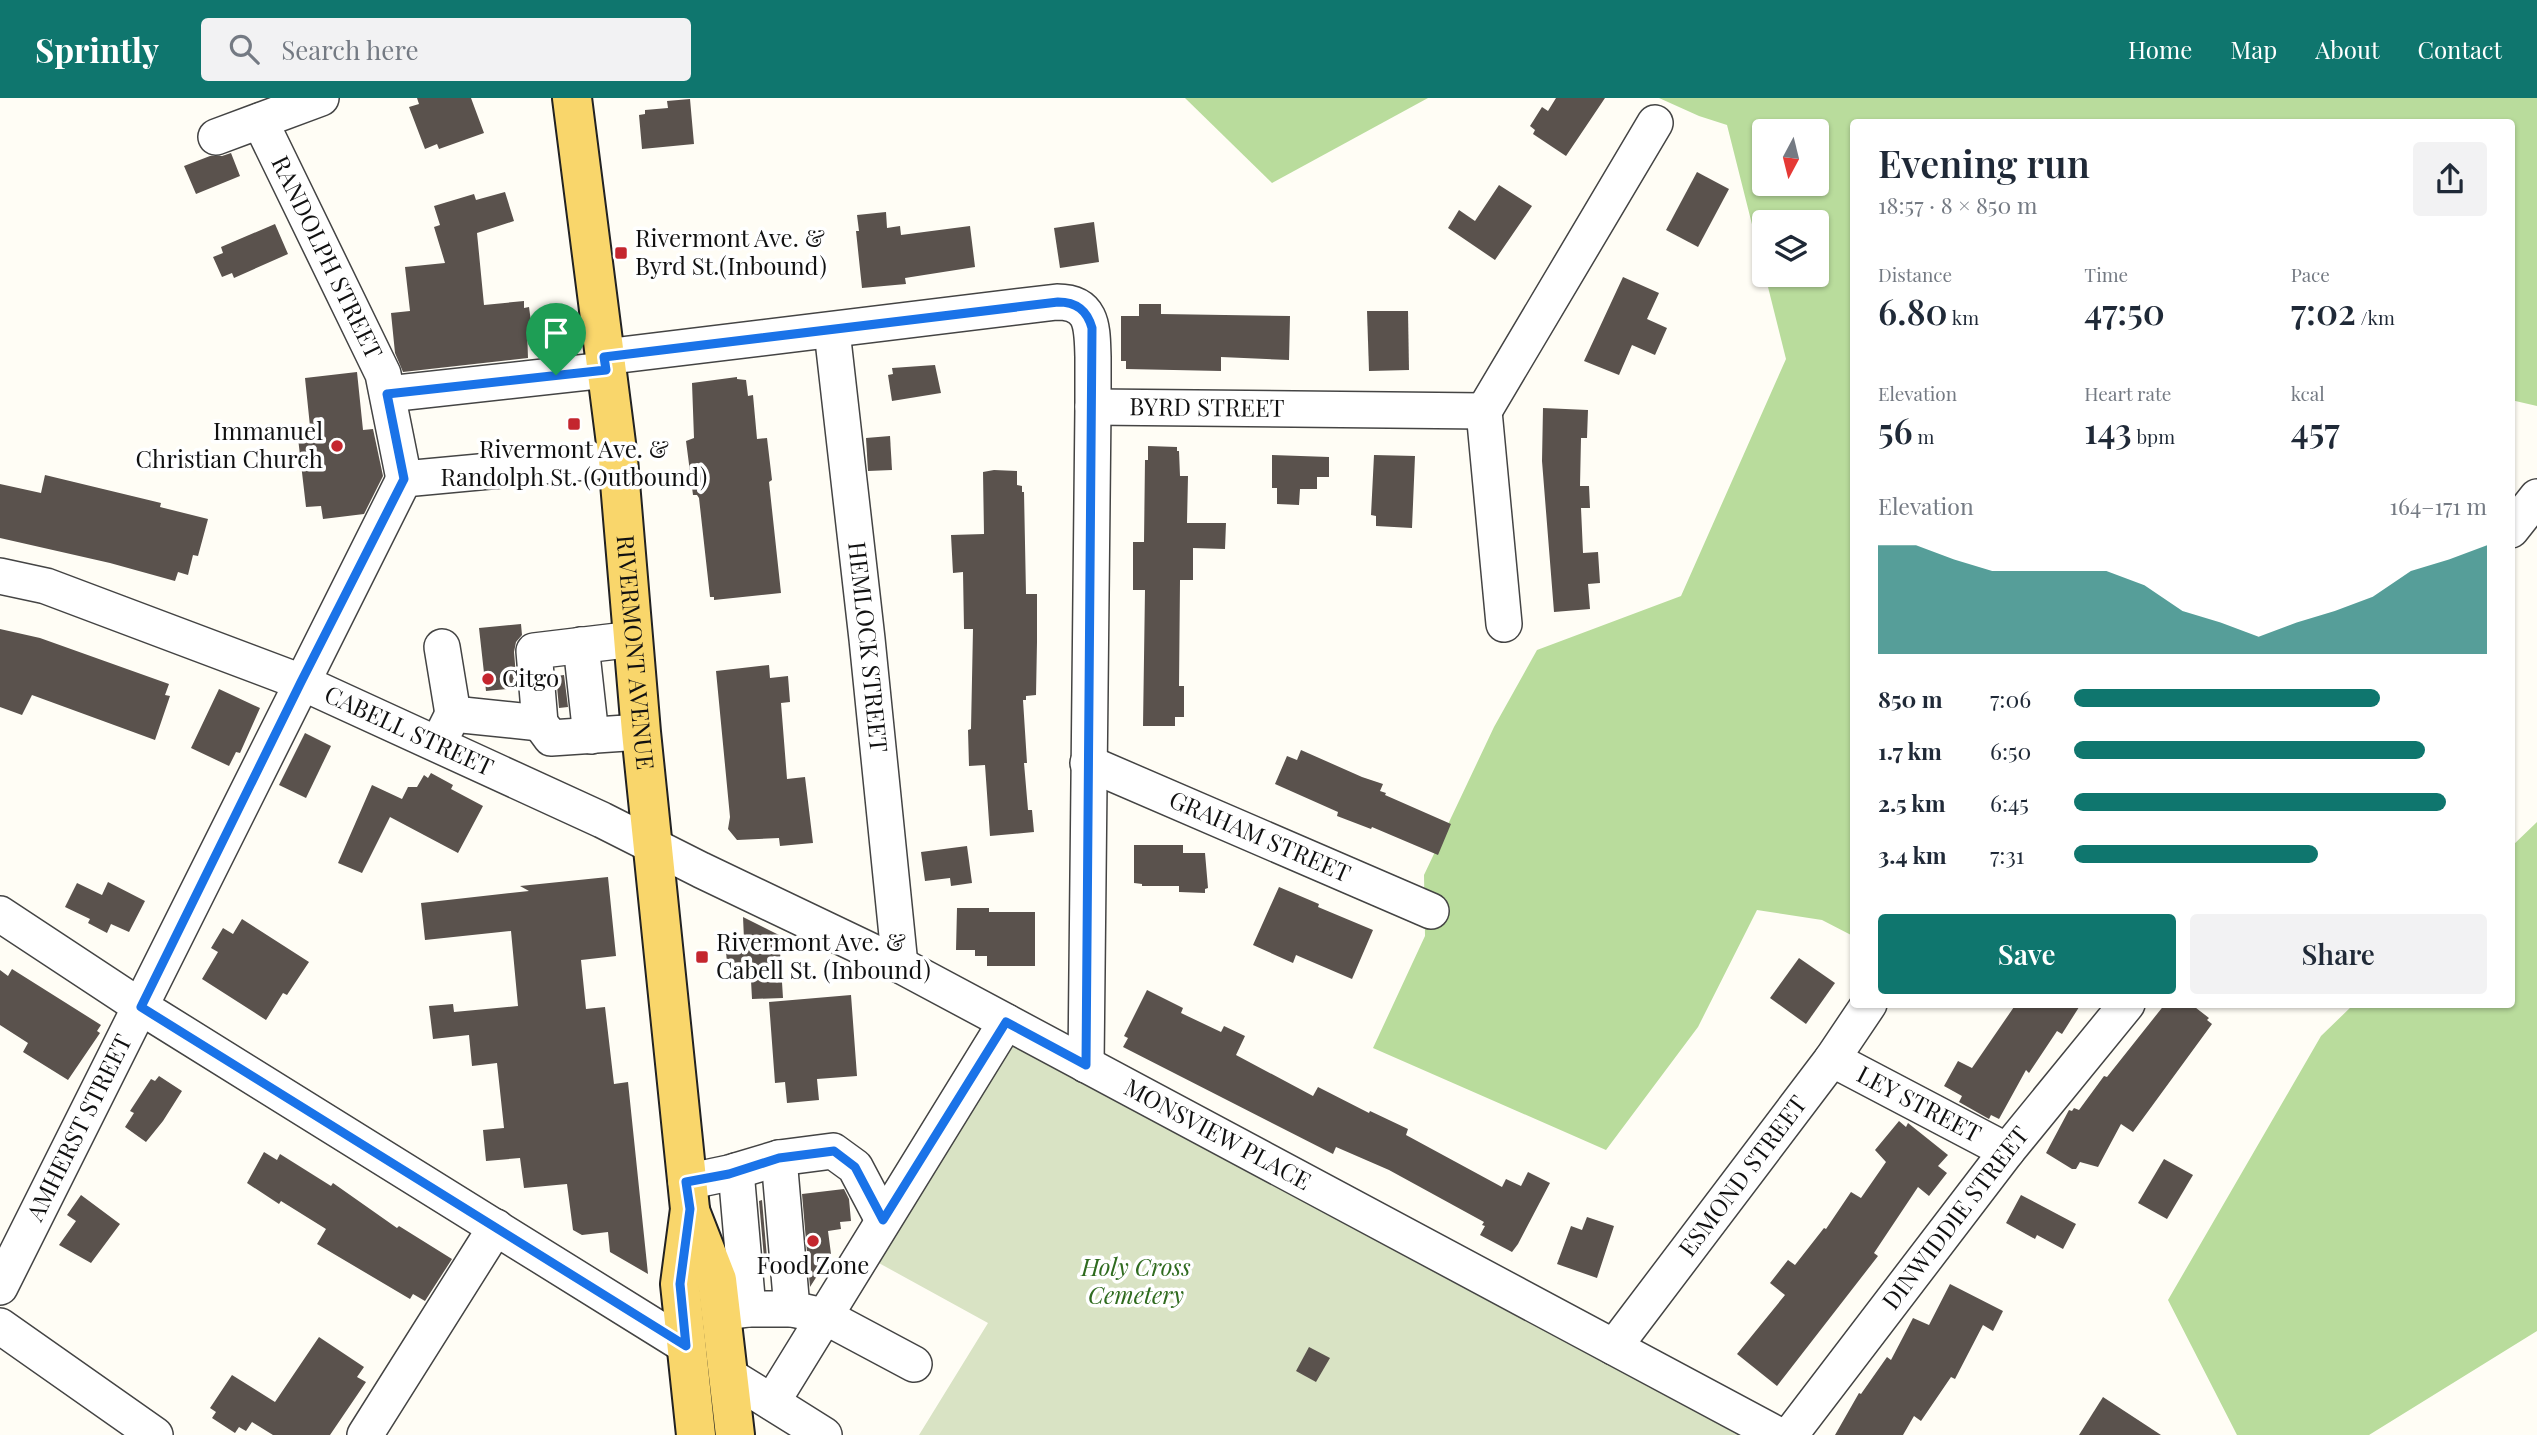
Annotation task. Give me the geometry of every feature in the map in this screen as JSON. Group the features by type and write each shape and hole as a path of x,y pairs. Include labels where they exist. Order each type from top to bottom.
{"main road":[{"name":"RIVERMONT AVENUE","path":"572,98 618,459 641,732 688,1196 680,1284 696,1435"},
{"name":"RIVERMONT AVENUE","path":"688,1196 718,1280 735,1311 728,1375 735,1435"},
{"path":"686,1346 699,1358 709,1379 716,1435"}],"street":[{"path":"216,137 321,98"},
{"name":"RANDOLPH STREET","path":"260,121 383,374 404,479"},
{"path":"1504,624 1484,411 1655,122"},
{"name":"BYRD STREET","path":"387,394 1058,302 1074,304 1087,314 1092,328 1093,407 1484,411"},
{"name":"HEMLOCK STREET","path":"832,331 900,965"},
{"path":"1086,1065 1093,407"},
{"path":"404,479 618,459"},
{"name":"AMHERST STREET","path":"0,1287 404,479"},
{"name":"CABELL STREET","path":"0,576 46,586 301,682 652,844"},
{"path":"518,781 546,731 534,651 634,639"},
{"path":"581,645 591,736"},
{"path":"438,744 453,714 442,647"},
{"path":"453,714 546,731 591,736 641,732"},
{"name":"GRAHAM STREET","path":"1088,763 1431,911"},
{"name":"MONSVIEW PLACE","path":"652,844 900,965 1778,1435"},
{"path":"0,914 141,1007 686,1346"},
{"name":"ESMOND STREET","path":"1614,1348 1832,1059 1866,1008"},
{"name":"DINWIDDIE STREET","path":"1790,1435 2007,1152 2124,1008"},
{"path":"772,1402 808,1312 883,1220 1006,1022"},
{"name":"LEY STREET","path":"1832,1059 2007,1152"},
{"path":"688,1196 736,1171 779,1158 834,1151 855,1167 883,1220"},
{"path":"779,1158 808,1312"},
{"path":"736,1171 735,1311 808,1312 915,1364"},
{"path":"365,1435 496,1227"},
{"path":"0,1326 155,1435"},
{"path":"728,1375 824,1435"}],"green space":[{"path":"1185,98 1428,98 1272,183"},
{"path":"1659,98 2537,98 2537,406 2515,401 2515,119 1850,119 1850,934 1822,920 1757,910 1698,1027 1606,1150 1373,1048 1425,936 1424,875 1494,727 1537,650 1681,596 1786,359 1768,287 1829,287 1829,210 1752,210 1752,224 1727,125"},
{"path":"2537,822 2537,1331 2369,1435 2237,1435 2168,1300 2321,1036 2350,1008 2515,1008 2515,843"},
{"name":"Holy Cross Cemetery","path":"1012,1044 1760,1435 919,1435 988,1323 877,1262"}],"building":[{"path":"417,98 471,98 484,133 439,149 437,144 425,149 409,107 419,104"},
{"path":"1556,98 1605,98 1566,156 1533,134 1535,130 1530,126 1542,107 1548,111"},
{"path":"690,99 694,144 642,149 639,115 645,114 645,110 668,108 667,101"},
{"path":"231,153 240,176 196,194 184,166 210,156"},
{"path":"1697,172 1729,189 1698,247 1666,230"},
{"path":"1499,185 1532,206 1495,260 1448,228 1459,210 1475,221"},
{"path":"505,192 514,221 477,233 484,305 524,301 524,308 529,307 532,329 527,329 528,358 403,372 395,353 391,313 410,311 405,267 445,263 434,227 440,225 434,206 474,194 476,200"},
{"path":"886,212 887,228 900,226 901,235 970,226 975,267 905,278 906,284 862,288 857,215"},
{"path":"1094,222 1099,262 1060,268 1054,228"},
{"path":"275,224 288,254 234,278 232,273 222,277 213,257 223,253 221,247"},
{"path":"1623,277 1659,293 1647,319 1667,328 1655,355 1632,345 1619,375 1584,361"},
{"path":"1139,304 1161,304 1161,314 1290,316 1289,360 1221,357 1221,371 1126,369 1126,361 1121,361 1121,316 1139,316"},
{"path":"1367,311 1408,311 1409,370 1369,371"},
{"path":"935,365 941,393 892,401 888,375 893,374 892,368"},
{"name":"Immanuel Christian Church","path":"357,372 363,430 373,429 383,476 364,514 323,519 321,506 306,507 298,438 311,436 305,378"},
{"path":"737,377 746,380 748,396 753,395 757,439 767,438 781,593 714,600 714,597 710,597 699,498 693,495 686,441 694,438 692,383"},
{"path":"1543,408 1588,410 1587,438 1581,438 1580,486 1589,486 1590,508 1581,508 1583,553 1598,552 1600,583 1588,584 1590,609 1554,612 1542,461"},
{"path":"890,436 892,470 868,471 866,438"},
{"path":"1148,446 1177,447 1180,476 1188,476 1187,523 1226,523 1225,549 1193,548 1193,580 1180,580 1179,686 1184,686 1184,717 1175,717 1175,726 1143,726 1145,590 1133,590 1133,542 1144,542 1145,460 1148,460"},
{"path":"1272,455 1329,457 1329,477 1317,477 1317,489 1300,489 1299,505 1277,504 1277,488 1272,488"},
{"path":"1374,455 1415,456 1412,528 1376,526 1376,516 1371,515"},
{"path":"1017,471 1017,485 1022,486 1024,492 1026,594 1037,594 1037,642 1036,695 1026,696 1026,700 1023,700 1027,763 1024,763 1028,810 1032,810 1034,832 990,836 985,765 969,766 973,629 964,629 963,572 953,573 951,535 984,534 983,472"},
{"path":"45,475 161,503 160,507 208,519 198,556 193,555 188,575 178,572 175,581 0,538 0,484 41,493"},
{"path":"521,624 522,635 516,642 514,652 517,688 486,691 479,628"},
{"path":"0,629 40,638 169,684 165,695 170,696 155,740 32,695 22,715 0,707"},
{"path":"769,665 770,678 788,676 790,702 781,703 787,779 805,777 813,843 780,846 779,838 737,840 728,829 730,817 716,671"},
{"path":"564,675 568,707 559,708 556,676"},
{"path":"219,689 260,708 240,753 236,752 229,766 191,748"},
{"path":"305,733 331,746 306,798 279,785"},
{"path":"1301,750 1383,784 1380,791 1386,793 1385,795 1451,824 1438,855 1372,827 1371,829 1337,816 1338,812 1275,784 1287,756 1297,760"},
{"path":"431,773 453,785 451,789 483,806 458,853 390,817 362,873 338,863 372,785 402,799 408,787 417,787 424,775 428,778"},
{"path":"1134,845 1183,845 1183,853 1205,853 1208,888 1205,893 1179,892 1179,886 1142,886 1134,883"},
{"path":"967,846 972,883 951,886 950,878 925,881 921,852"},
{"path":"608,877 616,956 581,960 586,1009 605,1007 614,1084 628,1082 648,1274 610,1252 608,1232 582,1235 573,1230 567,1184 524,1188 520,1158 486,1161 483,1130 504,1128 497,1063 472,1066 469,1035 433,1039 429,1006 453,1004 454,1012 518,1006 511,931 425,940 421,903 529,891 520,886"},
{"path":"108,882 145,901 129,932 111,924 107,933 88,923 90,919 65,907 77,883 102,895"},
{"path":"1279,887 1373,930 1352,979 1296,955 1293,963 1253,945"},
{"path":"957,908 989,908 989,912 1035,912 1035,966 987,966 987,956 975,956 975,950 956,950"},
{"path":"743,917 779,935 783,998 752,999 750,962 727,963 725,940 744,939"},
{"path":"242,919 309,962 287,995 283,993 266,1020 202,979 218,952 211,948 223,928 233,934"},
{"path":"1799,958 1835,983 1806,1024 1770,998"},
{"path":"12,969 101,1025 97,1031 100,1033 68,1080 23,1052 28,1043 0,1025 0,970 8,976"},
{"path":"1147,990 1183,1008 1181,1013 1221,1032 1224,1026 1245,1036 1236,1055 1313,1096 1318,1087 1408,1129 1406,1135 1502,1187 1506,1179 1521,1186 1528,1172 1550,1183 1518,1244 1512,1252 1480,1235 1485,1226 1482,1225 1484,1222 1389,1170 1336,1147 1333,1154 1123,1047 1128,1038 1124,1036"},
{"path":"851,995 857,1076 817,1079 819,1100 787,1103 785,1082 775,1083 769,1002"},
{"path":"2013,1008 2078,1008 2062,1034 2057,1031 2029,1073 2026,1070 1999,1119 1991,1115 1989,1119 1959,1102 1962,1096 1944,1086 1958,1061 1972,1068"},
{"path":"2162,1008 2196,1008 2209,1018 2207,1020 2212,1024 2133,1132 2121,1124 2098,1167 2080,1162 2076,1169 2072,1169 2046,1153 2069,1110 2079,1110 2104,1076 2107,1077"},
{"path":"159,1076 182,1091 146,1142 125,1127 134,1113 130,1111 151,1079 155,1081"},
{"path":"1899,1121 1906,1127 1908,1123 1948,1155 1938,1166 1947,1173 1929,1196 1918,1187 1874,1253 1878,1256 1777,1386 1737,1354 1785,1295 1770,1283 1788,1260 1795,1265 1824,1228 1826,1229 1851,1192 1861,1198 1886,1162 1875,1150"},
{"path":"264,1152 277,1160 280,1154 331,1186 333,1183 397,1228 399,1226 452,1259 425,1301 413,1294 410,1299 317,1244 326,1229 247,1183"},
{"path":"2164,1159 2193,1175 2167,1219 2138,1203"},
{"name":"Food Zone","path":"844,1189 849,1199 851,1221 840,1222 841,1229 828,1231 831,1254 810,1287 802,1194"},
{"path":"81,1195 120,1224 91,1263 59,1245 76,1221 67,1215"},
{"path":"2021,1195 2076,1224 2063,1249 2037,1235 2035,1239 2006,1223"},
{"path":"762,1200 767,1258 764,1258 759,1201"},
{"path":"1587,1217 1614,1226 1597,1278 1557,1264 1571,1226 1582,1230"},
{"path":"1950,1284 2003,1311 1993,1331 1983,1325 1955,1379 1951,1377 1921,1421 1914,1416 1903,1435 1835,1435 1859,1393 1861,1394 1887,1357 1891,1360 1913,1318 1929,1325"},
{"path":"319,1337 364,1367 357,1377 366,1382 330,1435 273,1435 252,1422 246,1431 239,1427 235,1433 212,1418 216,1412 210,1408 232,1375 275,1402"},
{"path":"1309,1347 1330,1358 1316,1382 1296,1371"},
{"path":"2103,1397 2161,1435 2079,1435"}],"place":[{"name":"Rivermont Ave. & Byrd St.(Inbound)","path":"621,253"},
{"name":"Rivermont Ave. & Randolph St. (Outbound)","path":"574,424"},
{"name":"Immanuel Christian Church","path":"337,446"},
{"name":"Citgo","path":"488,679"},
{"name":"Rivermont Ave. & Cabell St. (Inbound)","path":"702,957"},
{"name":"Food Zone","path":"813,1241"}],"route":[{"path":"1058,302 1074,304 1081,308 1087,314 1092,328 1086,1065 1006,1022 883,1220 855,1167 834,1151 779,1158 729,1174 686,1182 690,1209 680,1284 686,1346 141,1007 404,479 387,394 556,375 606,370 604,357 1058,302"}]}
